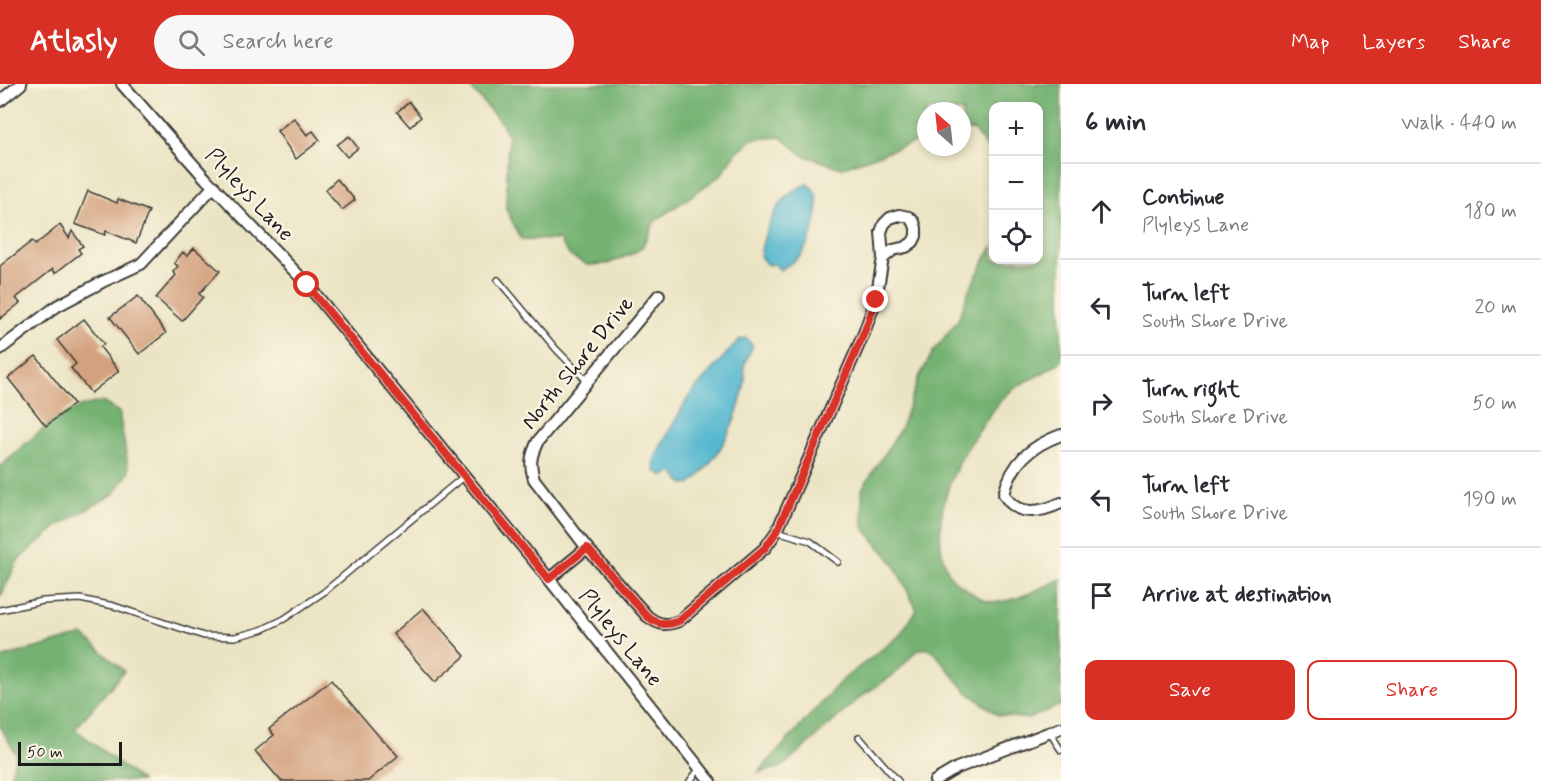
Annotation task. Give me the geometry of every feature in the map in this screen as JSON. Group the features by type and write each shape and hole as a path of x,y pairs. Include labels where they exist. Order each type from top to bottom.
{"street":[{"path":"0,101 21,84"},
{"name":"Plyleys Lane","path":"122,84 307,285 549,579 710,781"},
{"path":"0,349 57,306 141,264 214,186"},
{"path":"777,531 864,333 876,300 883,258"},
{"name":"North Shore Drive","path":"658,295 538,441 531,454 530,465 534,478 587,548 647,616 657,623 667,625 679,621 765,548 777,531"},
{"path":"1061,435 1041,442 1025,454 1008,478 1004,494 1009,504 1023,511 1040,511 1061,503"},
{"path":"549,579 587,548"},
{"path":"935,781 957,768 998,750 1061,728"}],"lane":[{"path":"498,280 556,349 588,382"},
{"path":"0,610 43,601 80,599 114,606 204,636 236,638 284,619 324,592 463,477"},
{"path":"777,531 810,541 838,562"},
{"path":"0,615 11,608"},
{"path":"1050,733 1061,750"},
{"path":"859,738 897,781"},
{"path":"690,781 700,768"}],"green space":[{"path":"467,84 1061,84 1061,361 1012,390 998,404 979,430 961,458 948,489 940,526 940,539 945,564 952,577 958,584 983,600 992,602 1013,599 1061,579 1061,705 1028,719 998,715 966,691 934,652 925,648 916,651 895,674 863,695 782,767 758,773 841,681 899,636 917,610 894,564 863,527 862,489 901,428 918,379 933,352 958,320 969,290 989,253 989,264 1043,264 1043,102 989,102 989,150 971,130 971,102 917,102 917,141 841,168 803,155 781,137 753,139 737,152 720,176 655,221 642,247 634,253 607,264 588,265 570,256 559,240 521,239 506,209 508,137 502,124"},
{"path":"102,402 119,412 129,472 114,494 58,526 18,560 0,598 0,467 60,417 87,405"},
{"path":"83,635 124,671 75,729 141,781 10,781 16,754 0,726 0,660"}],"water":[{"path":"808,184 814,190 817,207 814,227 807,245 798,257 780,270 775,264 767,265 760,256 769,223 781,203 789,195"},
{"path":"746,338 753,346 745,364 742,396 738,411 719,451 690,485 682,483 673,472 664,476 655,471 654,461 658,451 689,396 739,340"}],"building":[{"path":"409,102 421,117 410,127 397,112"},
{"path":"294,118 307,135 313,131 320,140 296,159 277,131"},
{"path":"349,136 358,148 347,157 337,145"},
{"path":"337,179 355,200 342,210 325,190"},
{"path":"88,191 117,203 118,199 149,211 136,243 106,231 105,235 75,224"},
{"path":"60,225 69,238 72,231 83,246 78,249 81,253 55,273 53,269 16,298 20,303 0,319 0,266 32,241 35,245"},
{"path":"194,248 220,271 199,294 203,297 182,321 156,298 176,275 173,272 178,266 174,263 183,252 187,256"},
{"path":"138,296 166,333 139,354 110,317"},
{"path":"84,319 104,344 100,347 119,371 91,393 71,368 76,364 57,340"},
{"path":"36,356 74,404 46,426 8,378"},
{"path":"423,608 465,656 435,682 393,634"},
{"path":"331,680 398,756 368,781 281,781 255,751 274,735 269,729"}],"route":[{"path":"307,285 549,579 587,548 647,616 657,623 667,625 679,621 765,548 777,531 864,333 876,300"}]}
